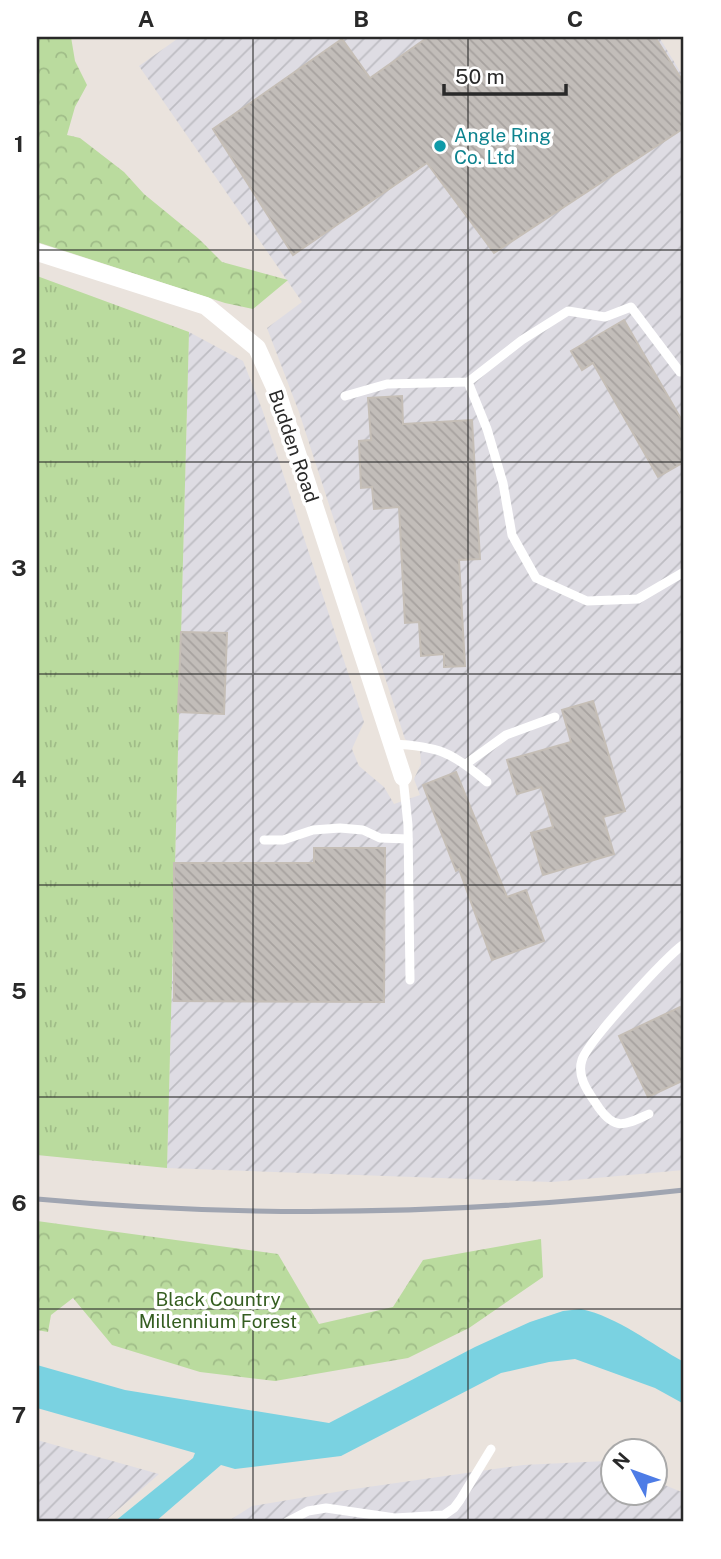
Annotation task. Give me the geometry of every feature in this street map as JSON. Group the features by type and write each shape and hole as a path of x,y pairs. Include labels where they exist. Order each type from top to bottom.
{"street":[{"name":"Budden Road","path":"37,252 206,306 257,348 277,391 403,777"}],"lane":[{"path":"345,396 387,384 468,382 522,340 568,311 604,317 631,307 680,372"},
{"path":"468,382 487,429 503,483 512,535 537,578 587,601 638,599 684,572"},
{"path":"466,764 506,736 555,717"},
{"path":"392,744 437,748 466,764 487,782"},
{"path":"403,777 408,839 410,980"},
{"path":"264,840 283,840 313,830 340,828 363,830 380,838 408,839"},
{"path":"649,1114 625,1124 607,1119 584,1086 582,1059 604,1027 684,944"},
{"path":"288,1522 308,1511 326,1508 394,1520 444,1515 454,1508 491,1449"}],"shaded area":[{"path":"180,37 659,37 684,78 684,1170 552,1182 167,1168 189,332 243,361 262,409 364,722 352,749 359,766 384,787 394,804 420,795 414,779 421,764 420,750 405,739 299,412 267,328 302,302 139,66"},
{"path":"37,1440 159,1474 104,1522 37,1522"},
{"path":"598,1461 598,1506 668,1506 668,1486 684,1493 684,1522 227,1522 252,1506 523,1465"}],"green space":[{"path":"37,37 71,37 75,61 87,85 75,107 67,135 80,138 124,172 144,194 199,239 222,262 288,280 253,309 225,303 37,242"},
{"path":"37,276 189,332 167,1168 37,1155"},
{"name":"Black Country Millennium Forest","path":"37,1221 278,1254 319,1324 393,1307 423,1260 541,1239 543,1277 469,1328 408,1358 275,1381 200,1372 112,1345 73,1298 51,1315 48,1332 37,1330"}],"water":[{"path":"581,1309 608,1318 684,1362 684,1404 655,1388 575,1359 549,1362 501,1373 341,1456 235,1469 221,1465 155,1522 114,1522 193,1458 195,1453 37,1408 37,1365 125,1390 329,1423 475,1347 530,1322 563,1311"}],"building":[{"name":"Angle Ring Co. Ltd","path":"428,37 655,37 684,83 684,128 494,253 427,163 293,255 213,129 342,39 370,78"},
{"path":"624,320 684,424 684,462 658,477 593,363 582,370 571,351"},
{"path":"402,396 403,424 472,420 480,559 459,560 465,666 444,667 444,654 421,656 419,622 405,623 399,507 374,509 372,487 361,488 359,441 371,440 368,398"},
{"path":"181,632 227,633 224,714 178,712"},
{"path":"593,701 625,811 603,817 614,854 543,875 531,833 553,827 541,787 517,794 507,760 571,742 562,710"},
{"path":"456,772 507,897 526,890 544,941 492,960 459,869 456,871 423,785"},
{"path":"314,848 385,848 384,1002 174,1001 174,863 314,863"},
{"path":"680,1007 684,1015 684,1080 648,1097 619,1036"}],"railway":[{"path":"37,1199 199,1209 361,1211 523,1204 684,1190"}],"place":[{"name":"Angle Ring Co. Ltd","path":"440,146"}]}
